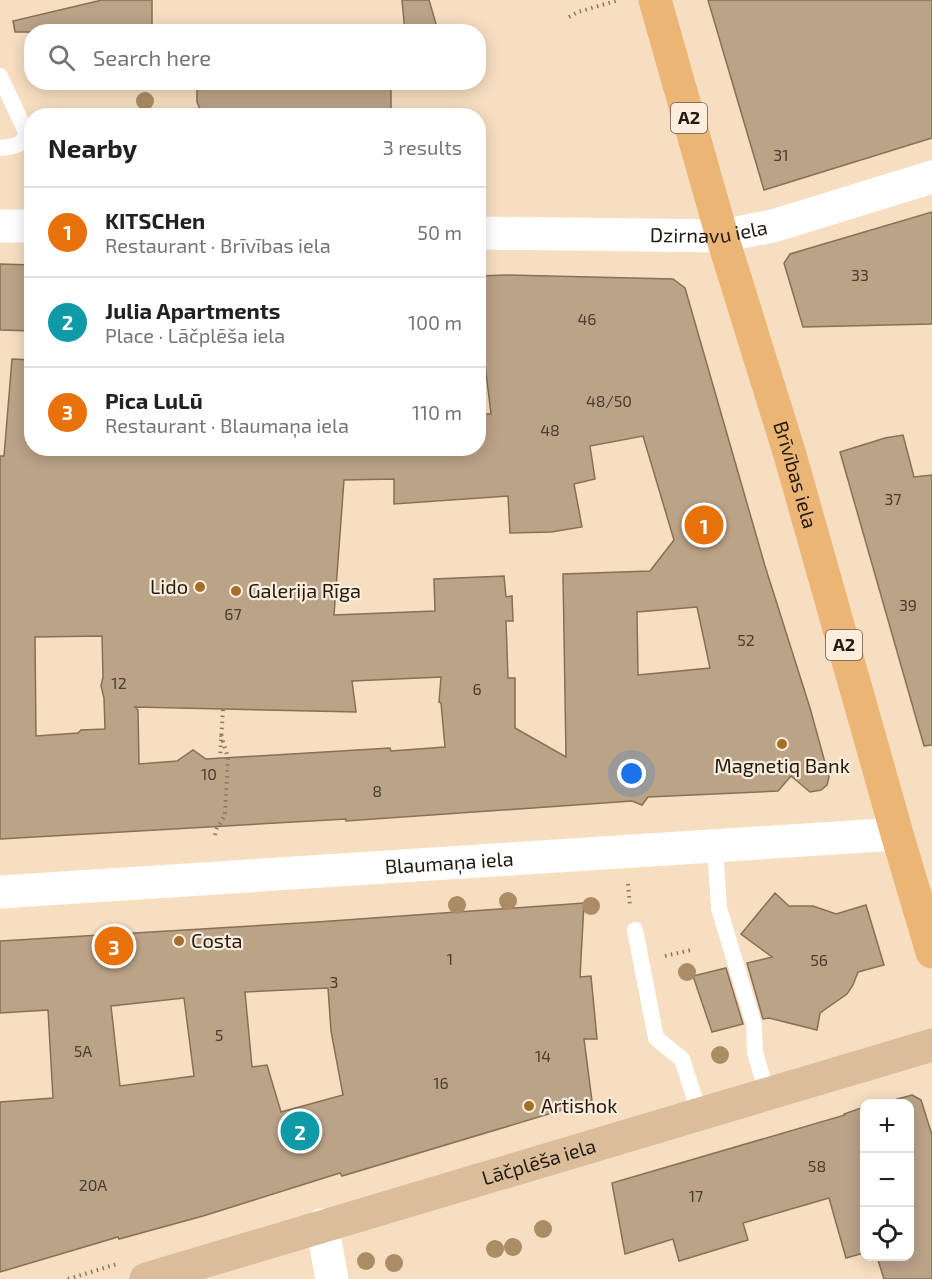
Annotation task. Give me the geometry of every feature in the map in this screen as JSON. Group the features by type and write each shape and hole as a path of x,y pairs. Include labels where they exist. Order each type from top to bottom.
{"highway":[{"name":"Brīvības iela","path":"655,0 722,236 790,456 932,952"}],"main road":[{"name":"Lāčplēša iela","path":"146,1279 932,1045"}],"street":[{"name":"Dzirnavu iela","path":"486,233 722,236 773,226 932,177"},
{"path":"0,226 24,226"},
{"name":"Blaumaņa iela","path":"0,892 897,834"},
{"path":"322,1225 332,1279"}],"lane":[{"path":"0,76 24,128"},
{"path":"0,148 20,145 24,140"},
{"path":"715,847 719,908 754,1024 755,1052 768,1094"},
{"path":"634,930 656,1038 682,1059 700,1115"}],"path":[{"path":"569,17 578,12 619,0"},
{"path":"220,759 223,709"},
{"path":"215,835 225,815 228,758 221,735"},
{"path":"676,954 691,950"}],"building":[{"path":"102,0 152,0 152,24 24,24 24,32 15,32 13,21"},
{"path":"402,0 429,0 436,24 404,24"},
{"path":"708,0 932,0 932,138 764,190"},
{"path":"197,90 391,90 391,108 200,108"},
{"path":"932,212 932,324 803,327 784,263 790,254"},
{"path":"0,264 24,265 24,331 0,330"},
{"path":"486,276 673,279 685,288 765,566 810,708 829,777 827,785 821,790 810,792 791,776 778,791 648,797 642,805 632,801 346,821 346,819 0,839 0,456 4,456 12,359 24,360 24,456 486,456 486,414 491,414 486,373","holes":["643,436 674,540 650,571 563,574 566,757 515,728 515,678 508,678 506,621 513,621 512,596 506,597 504,576 434,579 435,611 334,615 344,480 394,479 394,504 508,496 510,533 551,532 582,527 574,484 595,479 590,446","697,607 710,668 638,675 637,612","102,636 103,677 101,686 104,698 105,729 36,736 35,637","441,677 439,702 441,703 445,747 206,759 193,750 177,761 139,764 138,710 135,707 356,712 352,681"]},
{"path":"903,435 914,477 932,475 932,745 924,746 840,452"},
{"path":"775,893 789,906 813,906 836,914 866,905 884,965 858,972 847,994 820,1013 817,1030 769,1018 763,1019 747,963 772,957 741,934"},
{"path":"584,903 580,977 591,976 597,1039 584,1039 592,1101 342,1176 340,1173 203,1216 119,1239 118,1237 0,1272 0,1102 53,1098 48,1010 0,1013 0,941","holes":["328,988 331,1031 343,1095 281,1112 267,1065 252,1067 245,992","184,998 194,1076 120,1086 111,1006"]},
{"path":"726,968 743,1024 712,1032 693,976"},
{"path":"912,1095 921,1100 932,1135 932,1279 884,1279 878,1261 914,1261 914,1099 897,1099"},
{"path":"860,1108 860,1254 846,1258 829,1198 743,1223 748,1240 679,1261 673,1239 625,1254 612,1183"}],"place":[{"name":"KITSCHen","path":"704,525"},
{"name":"Lido","path":"200,587"},
{"name":"Galerija Rīga","path":"236,591"},
{"name":"Magnetiq Bank","path":"782,744"},
{"name":"Costa","path":"179,941"},
{"name":"Pica LuLū","path":"114,946"},
{"name":"Artishok","path":"529,1106"},
{"name":"Julia Apartments","path":"300,1131"}]}
